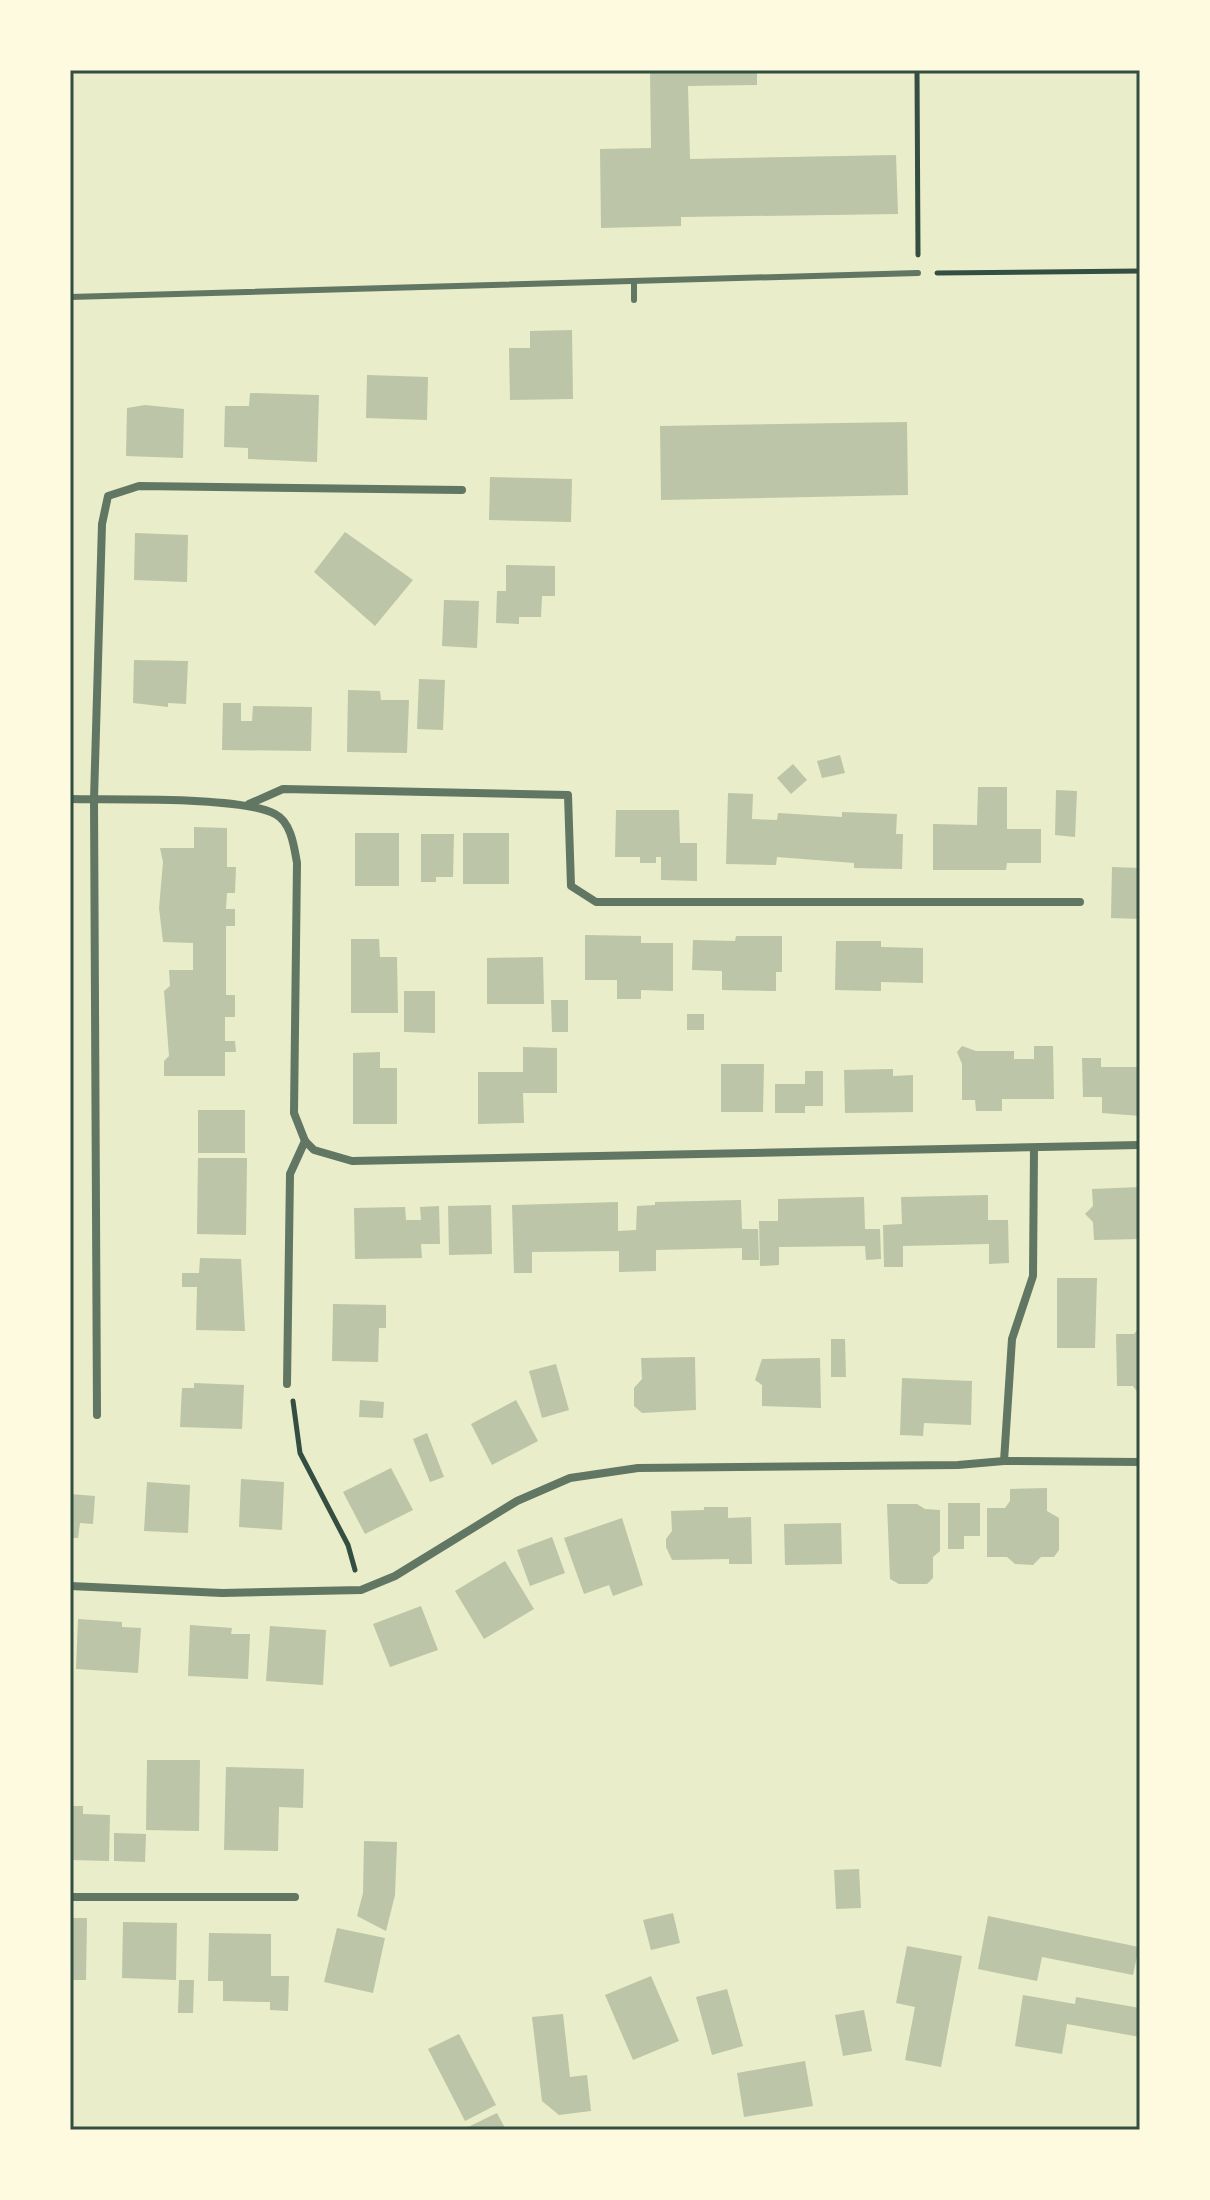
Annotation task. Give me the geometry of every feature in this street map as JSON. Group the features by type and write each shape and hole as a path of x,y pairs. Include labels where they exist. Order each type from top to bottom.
{"street":[{"path":"97,1415 94,799 102,524 108,496 139,486 462,490"},
{"path":"248,805 283,789 568,795 571,886 596,902 1080,902"},
{"path":"70,799 248,805 277,814 292,835 297,863 294,1113 305,1141 326,1156 352,1161 1140,1145"},
{"path":"287,1384 290,1174 305,1141"},
{"path":"1004,1461 1012,1339 1033,1276 1034,1148"},
{"path":"70,1586 222,1593 361,1590 395,1576 517,1501 570,1478 638,1468 958,1465 1004,1461 1140,1462"},
{"path":"70,1897 295,1897"}],"lane":[{"path":"70,297 918,273"},
{"path":"634,282 634,300"}],"path":[{"path":"917,70 918,273 1140,271"},
{"path":"287,1384 296,1410 300,1453 348,1545 361,1590"}],"building":[{"path":"650,70 757,70 757,85 688,86 690,159 896,155 898,214 681,217 681,226 601,228 600,149 651,148"},
{"path":"572,330 573,399 510,400 509,348 530,348 530,331"},
{"path":"367,375 428,377 427,420 366,418"},
{"path":"250,393 319,395 317,462 248,459 248,448 224,447 225,406 249,406"},
{"path":"145,405 184,409 183,458 126,456 127,408"},
{"path":"907,422 908,495 661,500 660,426"},
{"path":"490,477 572,479 571,522 489,520"},
{"path":"345,532 413,580 375,626 314,572"},
{"path":"135,533 188,535 187,582 134,580"},
{"path":"506,565 555,566 555,596 542,596 541,617 519,617 519,624 496,623 497,591 506,591"},
{"path":"444,600 479,601 477,648 442,646"},
{"path":"134,660 188,661 186,704 168,703 168,707 133,703"},
{"path":"419,679 445,680 443,730 417,729"},
{"path":"348,690 380,691 381,700 409,700 407,753 347,752"},
{"path":"223,703 241,703 241,721 252,721 253,706 312,707 311,751 222,750"},
{"path":"840,755 845,773 822,778 817,761"},
{"path":"793,764 807,780 791,794 777,778"},
{"path":"978,787 1007,787 1007,829 1041,829 1041,863 1007,863 1006,870 933,870 933,824 977,825"},
{"path":"1056,790 1077,791 1075,837 1055,835"},
{"path":"728,793 753,794 752,819 777,820 778,813 842,817 842,812 897,814 896,834 903,834 902,869 854,868 854,863 777,857 776,865 726,864"},
{"path":"616,810 679,810 680,843 697,843 697,881 661,880 661,857 656,857 656,863 640,863 640,857 615,857"},
{"path":"194,827 227,828 227,867 236,867 235,893 227,893 226,909 235,909 235,926 226,926 226,995 235,995 235,1017 225,1017 225,1041 235,1041 236,1052 225,1052 225,1076 164,1076 164,1061 169,1056 164,991 170,986 169,970 193,970 193,943 163,942 159,908 163,862 160,848 194,848"},
{"path":"355,833 399,833 399,886 355,886"},
{"path":"463,833 509,833 509,884 463,884"},
{"path":"421,834 454,834 453,877 436,877 436,882 421,882"},
{"path":"1112,867 1140,868 1140,919 1111,918"},
{"path":"585,935 641,936 641,943 673,943 673,991 641,990 641,999 617,999 617,980 585,980"},
{"path":"736,936 782,936 782,972 776,972 776,991 722,990 722,971 692,970 693,940 735,941"},
{"path":"351,939 379,939 380,957 397,957 398,1013 351,1013"},
{"path":"836,941 881,941 881,947 923,948 923,983 881,982 881,991 835,990"},
{"path":"543,957 544,1004 487,1004 487,958"},
{"path":"404,991 435,991 435,1033 404,1032"},
{"path":"551,1000 568,1000 568,1032 552,1032"},
{"path":"687,1014 704,1014 704,1030 687,1030"},
{"path":"962,1046 976,1051 1014,1051 1014,1059 1034,1059 1034,1046 1053,1046 1054,1099 1002,1099 1002,1111 976,1111 975,1100 962,1100 962,1064 957,1052"},
{"path":"523,1047 557,1048 557,1093 523,1093 524,1123 478,1124 478,1072 523,1072"},
{"path":"380,1052 380,1068 397,1068 397,1124 353,1124 353,1053"},
{"path":"1082,1058 1101,1058 1101,1067 1140,1067 1140,1116 1102,1113 1102,1097 1083,1097"},
{"path":"721,1064 764,1064 763,1112 721,1112"},
{"path":"893,1069 893,1076 913,1075 913,1112 845,1113 844,1070"},
{"path":"805,1071 823,1071 823,1106 805,1106 805,1113 775,1113 775,1084 805,1084"},
{"path":"198,1110 245,1110 245,1153 198,1153"},
{"path":"198,1158 247,1158 246,1235 197,1234"},
{"path":"1140,1187 1140,1239 1094,1240 1093,1222 1085,1214 1093,1206 1092,1189"},
{"path":"988,1195 988,1220 1008,1220 1009,1263 989,1264 989,1244 903,1246 903,1267 884,1267 883,1225 902,1224 901,1197"},
{"path":"864,1197 865,1229 880,1229 881,1259 866,1260 865,1246 779,1247 779,1265 760,1266 759,1221 778,1221 778,1199"},
{"path":"741,1200 742,1229 758,1229 759,1260 742,1260 742,1248 656,1250 656,1271 619,1272 619,1251 532,1252 532,1273 514,1273 512,1205 618,1202 618,1231 636,1230 637,1206 655,1205 655,1202"},
{"path":"491,1205 492,1254 449,1255 448,1206"},
{"path":"439,1206 440,1244 421,1244 422,1258 355,1259 354,1208 405,1207 406,1220 421,1220 420,1207"},
{"path":"200,1258 241,1259 245,1331 196,1330 197,1287 182,1287 182,1273 199,1273"},
{"path":"1057,1278 1097,1278 1095,1348 1057,1348"},
{"path":"333,1304 386,1305 386,1328 379,1328 378,1362 332,1361"},
{"path":"1140,1327 1140,1396 1133,1386 1117,1386 1116,1334 1134,1334"},
{"path":"831,1339 845,1339 846,1377 831,1377"},
{"path":"695,1357 696,1410 642,1413 634,1406 634,1388 642,1379 641,1358"},
{"path":"820,1358 821,1408 762,1406 762,1385 755,1380 762,1359"},
{"path":"556,1364 569,1410 542,1418 529,1371"},
{"path":"902,1378 972,1381 971,1425 924,1423 923,1436 900,1435"},
{"path":"194,1383 244,1385 242,1429 180,1427 182,1388 194,1388"},
{"path":"360,1400 384,1402 383,1418 359,1417"},
{"path":"516,1400 538,1441 492,1465 471,1424"},
{"path":"427,1433 444,1477 430,1482 413,1439"},
{"path":"391,1468 413,1510 365,1534 343,1492"},
{"path":"241,1479 284,1482 282,1530 239,1527"},
{"path":"147,1482 190,1485 188,1533 144,1531"},
{"path":"1047,1488 1047,1511 1059,1518 1059,1550 1054,1557 1041,1557 1033,1565 1015,1564 1007,1557 987,1557 987,1508 1005,1508 1010,1501 1010,1489"},
{"path":"70,1494 95,1496 93,1524 80,1523 78,1538 70,1538"},
{"path":"948,1503 980,1503 980,1536 964,1536 964,1549 948,1549"},
{"path":"887,1504 917,1504 925,1509 940,1510 940,1551 933,1557 933,1578 927,1584 899,1584 890,1579"},
{"path":"704,1507 728,1507 728,1518 751,1517 752,1564 729,1564 729,1559 672,1560 666,1547 666,1539 672,1531 671,1511 704,1510"},
{"path":"622,1518 643,1585 613,1596 609,1585 584,1594 564,1538"},
{"path":"841,1523 842,1564 785,1565 784,1524"},
{"path":"552,1537 565,1573 530,1586 517,1550"},
{"path":"505,1561 534,1609 484,1639 455,1591"},
{"path":"421,1606 438,1650 390,1667 373,1624"},
{"path":"78,1619 122,1622 122,1627 141,1628 138,1673 76,1669"},
{"path":"190,1625 232,1628 231,1634 250,1634 248,1679 188,1676"},
{"path":"270,1626 326,1630 323,1685 266,1681"},
{"path":"147,1760 200,1760 199,1831 146,1830"},
{"path":"226,1767 304,1769 303,1808 279,1807 278,1851 224,1850"},
{"path":"70,1806 83,1806 83,1814 110,1815 109,1861 70,1860"},
{"path":"114,1833 146,1834 145,1862 114,1861"},
{"path":"364,1841 397,1842 395,1895 386,1931 357,1916 363,1893"},
{"path":"859,1869 861,1908 836,1909 834,1870"},
{"path":"673,1913 680,1943 651,1950 643,1920"},
{"path":"988,1916 1139,1947 1133,1975 1042,1957 1037,1981 978,1969"},
{"path":"70,1918 87,1918 86,1980 70,1980"},
{"path":"123,1922 177,1923 176,1980 122,1978"},
{"path":"337,1928 385,1938 373,1993 324,1982"},
{"path":"209,1933 271,1934 271,1976 289,1976 288,2011 270,2010 270,2002 223,2001 223,1981 208,1981"},
{"path":"907,1946 962,1956 941,2067 905,2060 915,2007 896,2003"},
{"path":"651,1976 679,2041 633,2060 605,1995"},
{"path":"179,1980 194,1980 193,2013 178,2013"},
{"path":"727,1989 743,2046 712,2055 696,1997"},
{"path":"1023,1995 1075,2004 1076,1997 1140,2008 1140,2037 1067,2024 1062,2054 1015,2046"},
{"path":"864,2010 872,2051 843,2056 835,2015"},
{"path":"563,2014 570,2077 587,2075 591,2111 559,2115 542,2101 532,2017"},
{"path":"459,2034 496,2105 465,2121 428,2049"},
{"path":"805,2061 813,2106 744,2117 737,2073"},
{"path":"497,2113 506,2130 470,2130 468,2127"}]}
